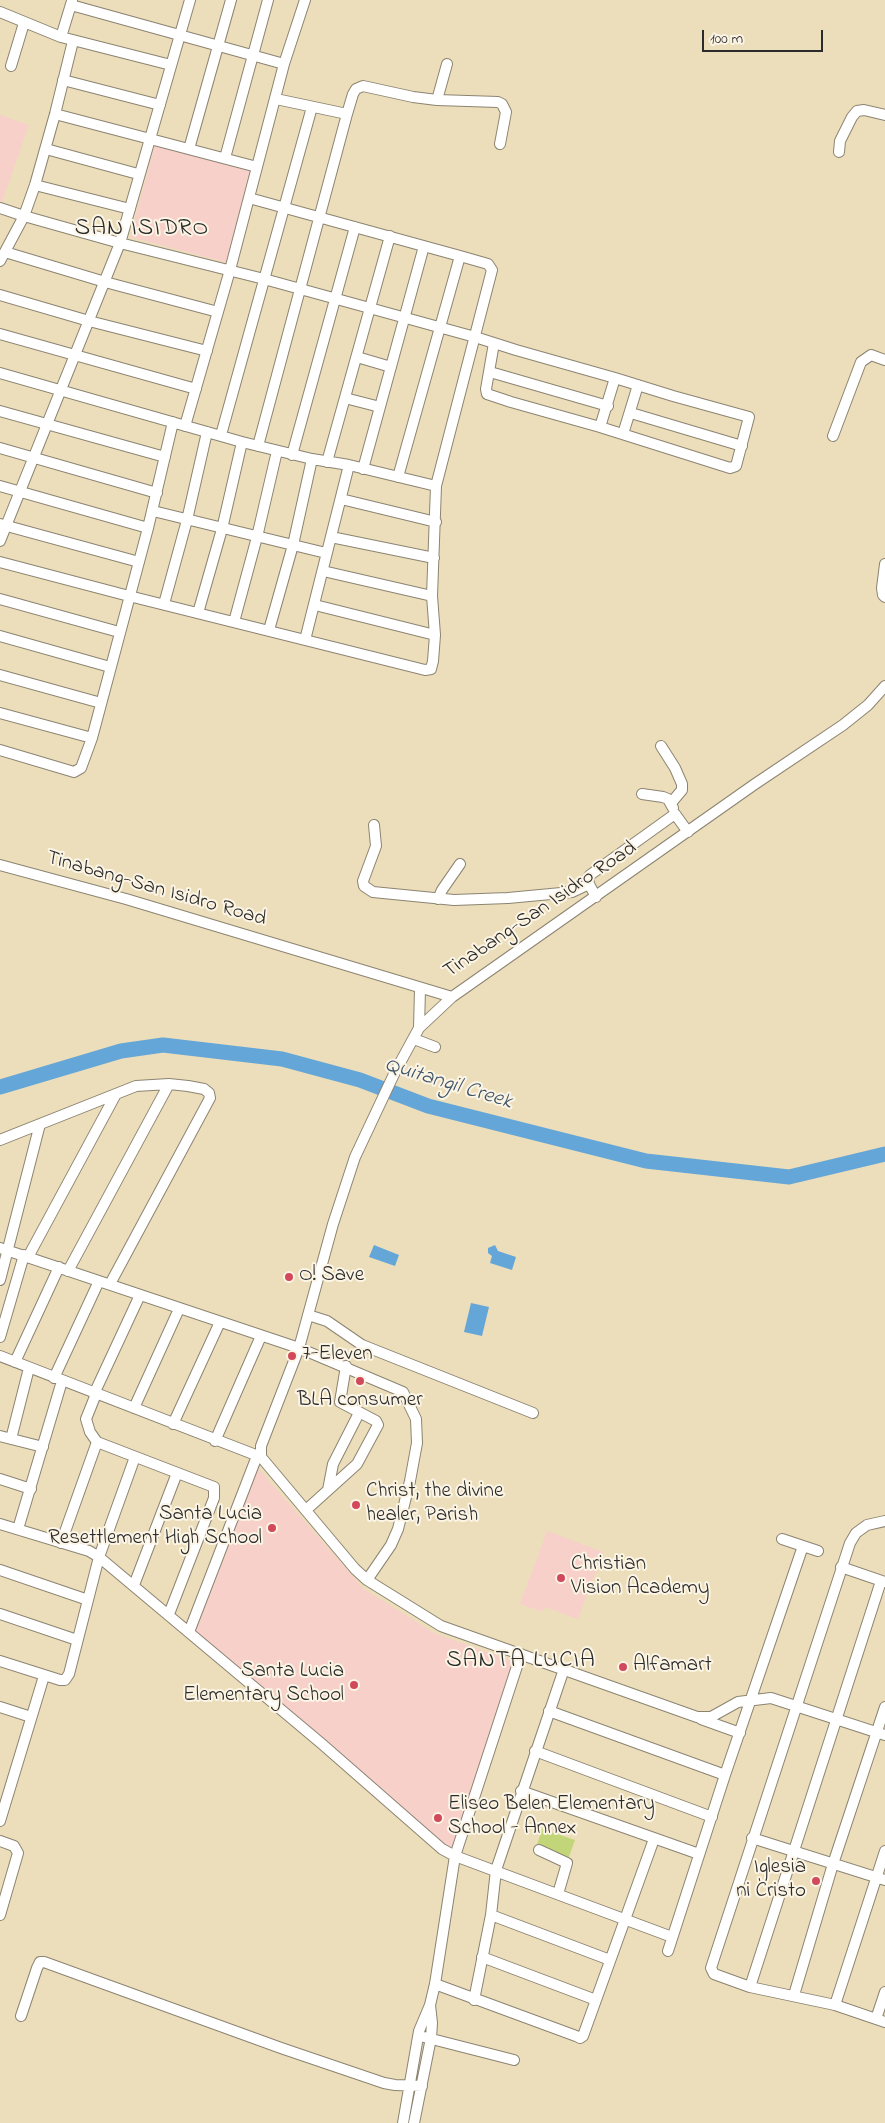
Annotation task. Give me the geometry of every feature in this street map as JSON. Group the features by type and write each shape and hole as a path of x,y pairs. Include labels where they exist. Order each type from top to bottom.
{"street":[{"path":"0,541 4,525 21,492 120,243 188,0"},
{"path":"189,149 231,0"},
{"path":"225,158 251,55 268,0"},
{"path":"185,426 230,270 284,64 306,0"},
{"path":"61,37 72,3 284,64"},
{"path":"0,12 73,41 171,64"},
{"path":"11,66 24,23"},
{"path":"73,41 35,185 24,216 2,256 218,312"},
{"path":"437,100 447,64"},
{"path":"63,80 160,105"},
{"path":"258,446 347,114 356,89 363,86 413,97 437,100 498,102 502,104 506,112 500,144"},
{"path":"276,99 347,114"},
{"path":"220,435 312,107"},
{"path":"839,152 840,141 857,111 864,110 885,115"},
{"path":"55,114 257,167"},
{"path":"46,149 138,174"},
{"path":"35,185 130,209"},
{"path":"0,562 425,670 431,669 435,635 432,596 436,486 492,270 488,264 249,198"},
{"path":"0,208 120,243 264,279 494,343 749,417 736,466 730,468 487,394 486,388 494,343"},
{"path":"292,454 355,227"},
{"path":"327,462 390,236"},
{"path":"364,469 424,246"},
{"path":"398,477 460,256"},
{"path":"0,295 89,321 207,351"},
{"path":"0,334 196,389"},
{"path":"833,436 861,362 871,355 885,360"},
{"path":"357,357 391,367"},
{"path":"490,372 608,406"},
{"path":"0,373 242,442 436,486"},
{"path":"600,427 608,406 615,378"},
{"path":"623,434 631,413 638,385"},
{"path":"345,398 380,407"},
{"path":"0,411 165,457"},
{"path":"631,413 742,446"},
{"path":"0,750 77,771 81,768 92,738 153,511 173,422"},
{"path":"164,604 187,520 206,432"},
{"path":"198,613 222,529 242,442"},
{"path":"0,448 157,493"},
{"path":"234,622 257,537 277,451"},
{"path":"270,630 293,545 312,459"},
{"path":"306,640 348,465"},
{"path":"0,486 148,528"},
{"path":"341,499 436,522"},
{"path":"153,511 326,553"},
{"path":"4,525 139,562"},
{"path":"331,537 434,558"},
{"path":"885,564 882,588 882,594 885,597"},
{"path":"323,571 432,596"},
{"path":"0,599 119,632"},
{"path":"315,605 435,635"},
{"path":"0,636 110,667"},
{"path":"0,675 101,703"},
{"name":"Tinabang-San Isidro Road","path":"0,864 126,899 420,989 452,997 843,725 868,705 885,686"},
{"path":"0,712 92,738"},
{"path":"661,746 678,773 682,784 682,790 672,803"},
{"path":"642,794 664,797 672,803 675,814 688,832"},
{"path":"596,897 589,884 588,878 590,875 675,814"},
{"path":"374,826 376,846 364,875 364,886 373,892 438,899 508,898 572,892 589,884"},
{"path":"438,899 460,864"},
{"path":"189,1632 300,1348 333,1224 355,1157 395,1072 419,1028 420,989"},
{"path":"419,1028 452,997"},
{"path":"414,1040 435,1047"},
{"path":"15,1362 64,1269 169,1084"},
{"path":"0,1140 136,1086 169,1084 204,1089 209,1093 210,1098 105,1282 58,1380 43,1447 18,1529"},
{"path":"0,1337 26,1256 116,1094"},
{"path":"0,1280 4,1249 40,1124"},
{"path":"4,1249 300,1348 346,1366 403,1392 416,1420 417,1443 398,1529 391,1545 367,1580"},
{"path":"140,1294 95,1394 86,1419 90,1432 97,1442 214,1487 215,1493 169,1614"},
{"path":"134,1408 179,1309"},
{"path":"308,1315 332,1323 362,1345 533,1413"},
{"path":"173,1424 220,1322"},
{"path":"215,1441 261,1336"},
{"path":"0,1356 259,1457 355,1569 367,1580 441,1626 740,1733"},
{"path":"306,1510 357,1464 378,1425 376,1422 340,1402 346,1366"},
{"path":"12,1439 29,1368"},
{"path":"328,1490 333,1464 359,1413"},
{"path":"0,1436 43,1447"},
{"path":"61,1543 97,1442"},
{"path":"0,1661 60,1680 65,1680 69,1674 99,1557 135,1457"},
{"path":"134,1585 177,1473"},
{"path":"0,1479 31,1489"},
{"path":"885,1521 867,1525 856,1533 850,1543 711,1968 714,1974 750,1987 773,1994 794,1995 835,2005 881,2020 885,1992"},
{"path":"0,1524 89,1551 99,1557 322,1744 442,1849 455,1856 672,1937"},
{"path":"782,1539 818,1551"},
{"path":"668,1951 750,1700 803,1546"},
{"path":"750,1987 836,1719 883,1581 841,1567"},
{"path":"0,1570 88,1600"},
{"path":"0,1614 78,1640"},
{"path":"403,2123 418,2036 430,2005 435,1984 455,1856 520,1654"},
{"path":"474,2000 490,1915 496,1870 521,1791 564,1669"},
{"path":"0,1821 3,1798 44,1676"},
{"path":"697,1717 711,1717 738,1702 771,1698 881,1734"},
{"path":"0,1707 31,1717"},
{"path":"794,1995 833,1864 881,1734 885,1707"},
{"path":"549,1710 725,1775"},
{"path":"535,1751 712,1817"},
{"path":"521,1791 699,1854"},
{"path":"752,1838 881,1879"},
{"path":"435,1984 580,2038 585,2034 654,1839"},
{"path":"0,1841 14,1846 18,1853 4,1885 0,1915"},
{"path":"539,1850 567,1863 558,1894"},
{"path":"835,2005 881,1879 885,1851"},
{"path":"490,1915 610,1960"},
{"path":"482,1958 596,2000"},
{"path":"21,2016 36,1968 42,1961 73,1970 222,2026 375,2080 391,2085 422,2086"},
{"path":"414,2123 431,2038 430,2005"},
{"path":"418,2036 514,2060"}],"shaded area":[{"path":"0,115 29,125 0,207"},
{"path":"155,144 253,169 228,263 130,237"},
{"path":"257,1467 364,1589 436,1634 516,1662 452,1852 270,1693 193,1631"},
{"name":"Christian Vision Academy","path":"547,1531 603,1552 578,1619 545,1607 543,1612 520,1604"}],"green space":[{"path":"542,1829 575,1840 568,1859 536,1848"}],"water":[{"path":"374,1245 399,1255 395,1266 369,1257"},
{"path":"495,1245 498,1251 516,1257 512,1270 490,1263 492,1256 488,1253 488,1248"},
{"path":"471,1303 489,1307 482,1336 464,1332"}],"waterway":[{"name":"Quitangil Creek","path":"0,1087 121,1051 163,1045 282,1059 360,1080 428,1106 646,1161 789,1177 885,1154"}],"place":[{"name":"O! Save","path":"289,1277"},
{"name":"7-Eleven","path":"292,1356"},
{"name":"BLA consumer","path":"360,1381"},
{"name":"Christ, the divine healer, Parish","path":"356,1505"},
{"name":"Santa Lucia Resettlement High School","path":"272,1528"},
{"name":"Christian Vision Academy","path":"561,1578"},
{"name":"Alfamart","path":"623,1667"},
{"name":"Santa Lucia Elementary School","path":"354,1685"},
{"name":"Eliseo Belen Elementary School - Annex","path":"438,1818"},
{"name":"Iglesia ni Cristo","path":"816,1881"}],"district":[{"name":"SAN ISIDRO","path":"142,230"},
{"name":"SANTA LUCIA","path":"521,1662"}]}
